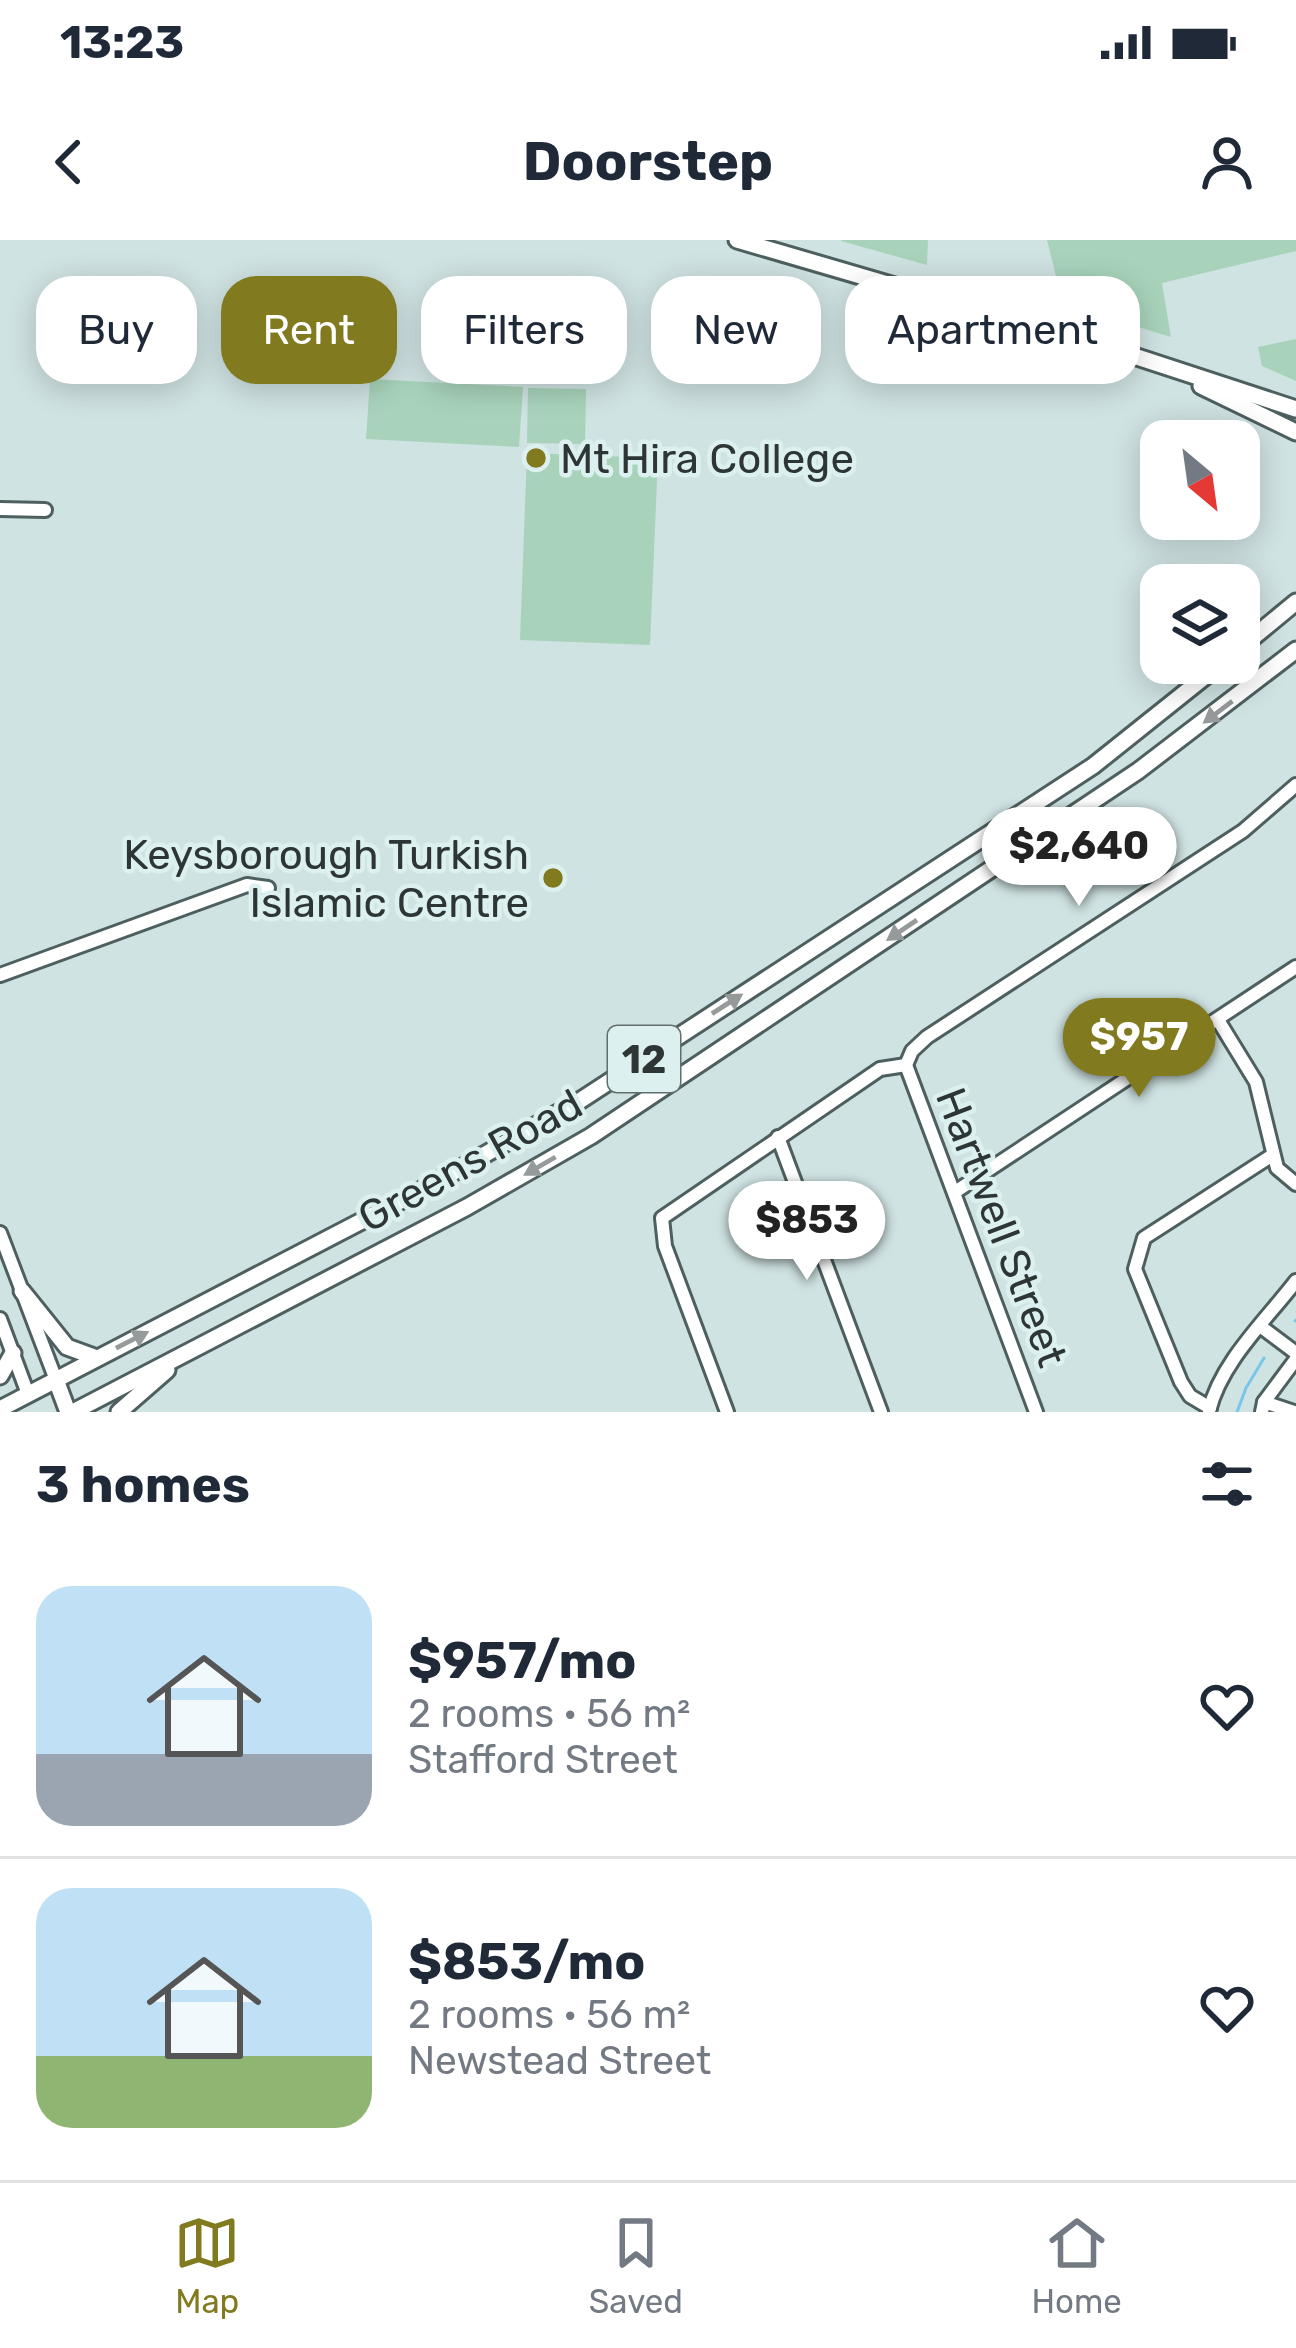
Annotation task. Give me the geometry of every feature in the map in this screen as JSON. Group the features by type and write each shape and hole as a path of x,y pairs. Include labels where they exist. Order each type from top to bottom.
{"main road":[{"path":"737,240 860,276"},
{"path":"1140,358 1296,409"},
{"path":"1140,359 1296,432"},
{"path":"1260,632 1296,602"},
{"name":"Greens Road","path":"70,1412 534,1170 712,1057 1169,749 1296,650"},
{"name":"Greens Road","path":"0,1409 502,1146 1039,802 1197,684"},
{"path":"1148,724 1169,749"},
{"path":"692,1028 710,1039 712,1057"},
{"path":"22,1291 67,1347 97,1358"},
{"path":"0,1376 13,1353"},
{"path":"119,1412 188,1353"},
{"path":"56,1380 70,1412"},
{"path":"28,1394 35,1412"}],"street":[{"path":"0,509 45,510"},
{"path":"727,1412 664,1246 661,1226 669,1211 880,1070 906,1065 912,1051 927,1037 1243,831 1296,785"},
{"path":"0,975 248,885 268,888"},
{"path":"955,1192 1296,967"},
{"path":"1218,1020 1256,1082 1271,1156 1296,1184"},
{"name":"Hartwell Street","path":"906,1065 1036,1412"},
{"path":"778,1137 881,1412"},
{"path":"1271,1156 1144,1238 1137,1255 1135,1269 1190,1396 1209,1410 1232,1364 1296,1281"},
{"path":"0,1232 56,1380"},
{"path":"0,1319 28,1394"},
{"path":"1261,1326 1296,1356 1263,1407 1294,1412"}],"green space":[{"path":"842,240 928,240 927,265 841,241"},
{"path":"1047,240 1296,240 1296,251 1162,283 1171,337 1140,328 1140,276 1056,276"},
{"path":"1296,339 1296,381 1262,366 1258,347"},
{"path":"397,380 523,387 519,447 366,439 370,384"},
{"path":"528,388 586,389 585,444 527,443"},
{"path":"527,453 658,458 650,645 520,640"}],"waterway":[{"path":"1237,1412 1264,1358"}],"place":[{"name":"Mt Hira College","path":"536,458"},
{"name":"Keysborough Turkish Islamic Centre","path":"553,878"}]}
